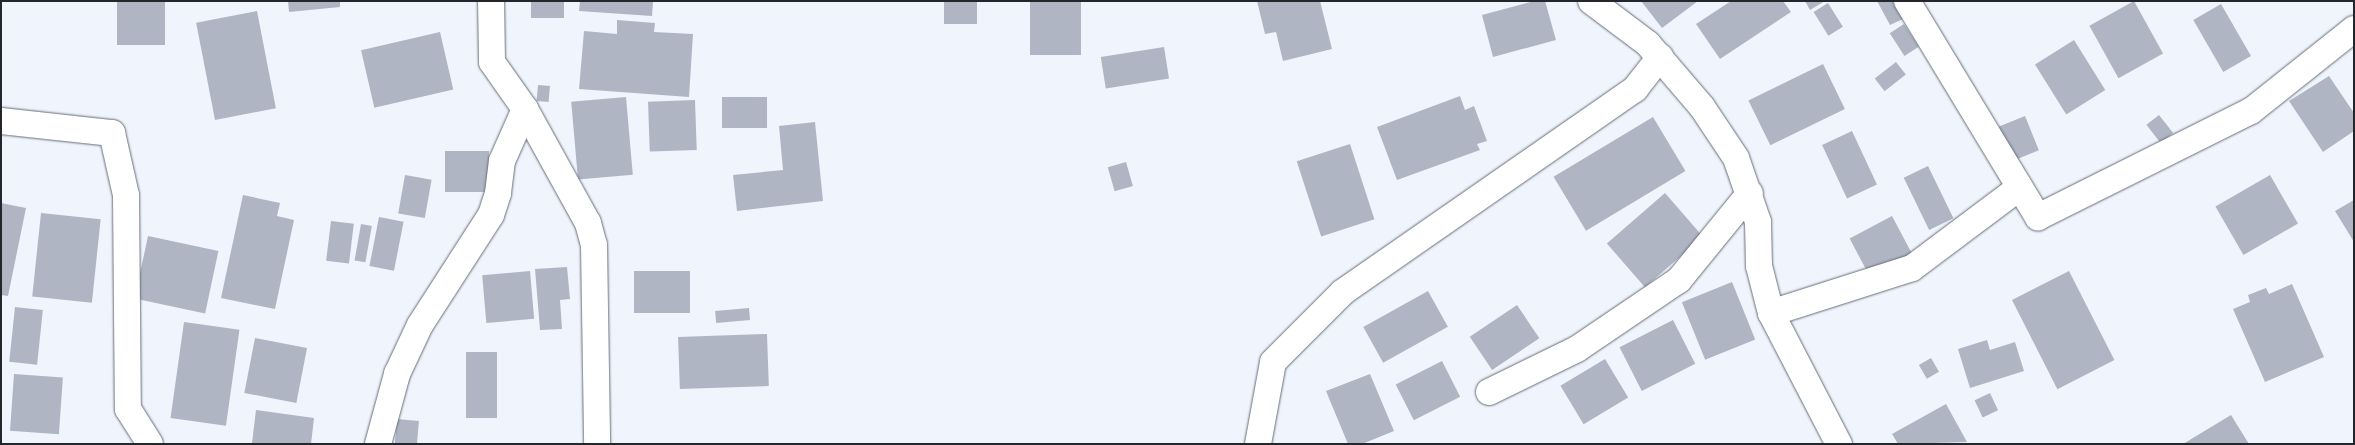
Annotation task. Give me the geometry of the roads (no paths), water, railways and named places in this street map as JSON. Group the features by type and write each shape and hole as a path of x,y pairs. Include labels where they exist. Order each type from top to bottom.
{"street":[{"path":"491,1 492,62 525,109 588,223 594,245 597,444"},
{"path":"1592,1 1648,44 1702,107 1732,151 1750,194 1758,222 1759,266 1771,313 1840,444"},
{"path":"1916,5 2038,217 2251,111 2354,28"},
{"path":"1258,444 1273,362 1343,292 1635,89 1660,57"},
{"path":"378,444 397,374 420,325 491,215 498,193 502,161 525,109"},
{"path":"1,121 112,132 126,195 128,409 150,444"},
{"path":"1771,313 1912,268 2020,188"},
{"path":"1489,392 1578,349 1678,280 1750,194"}]}
